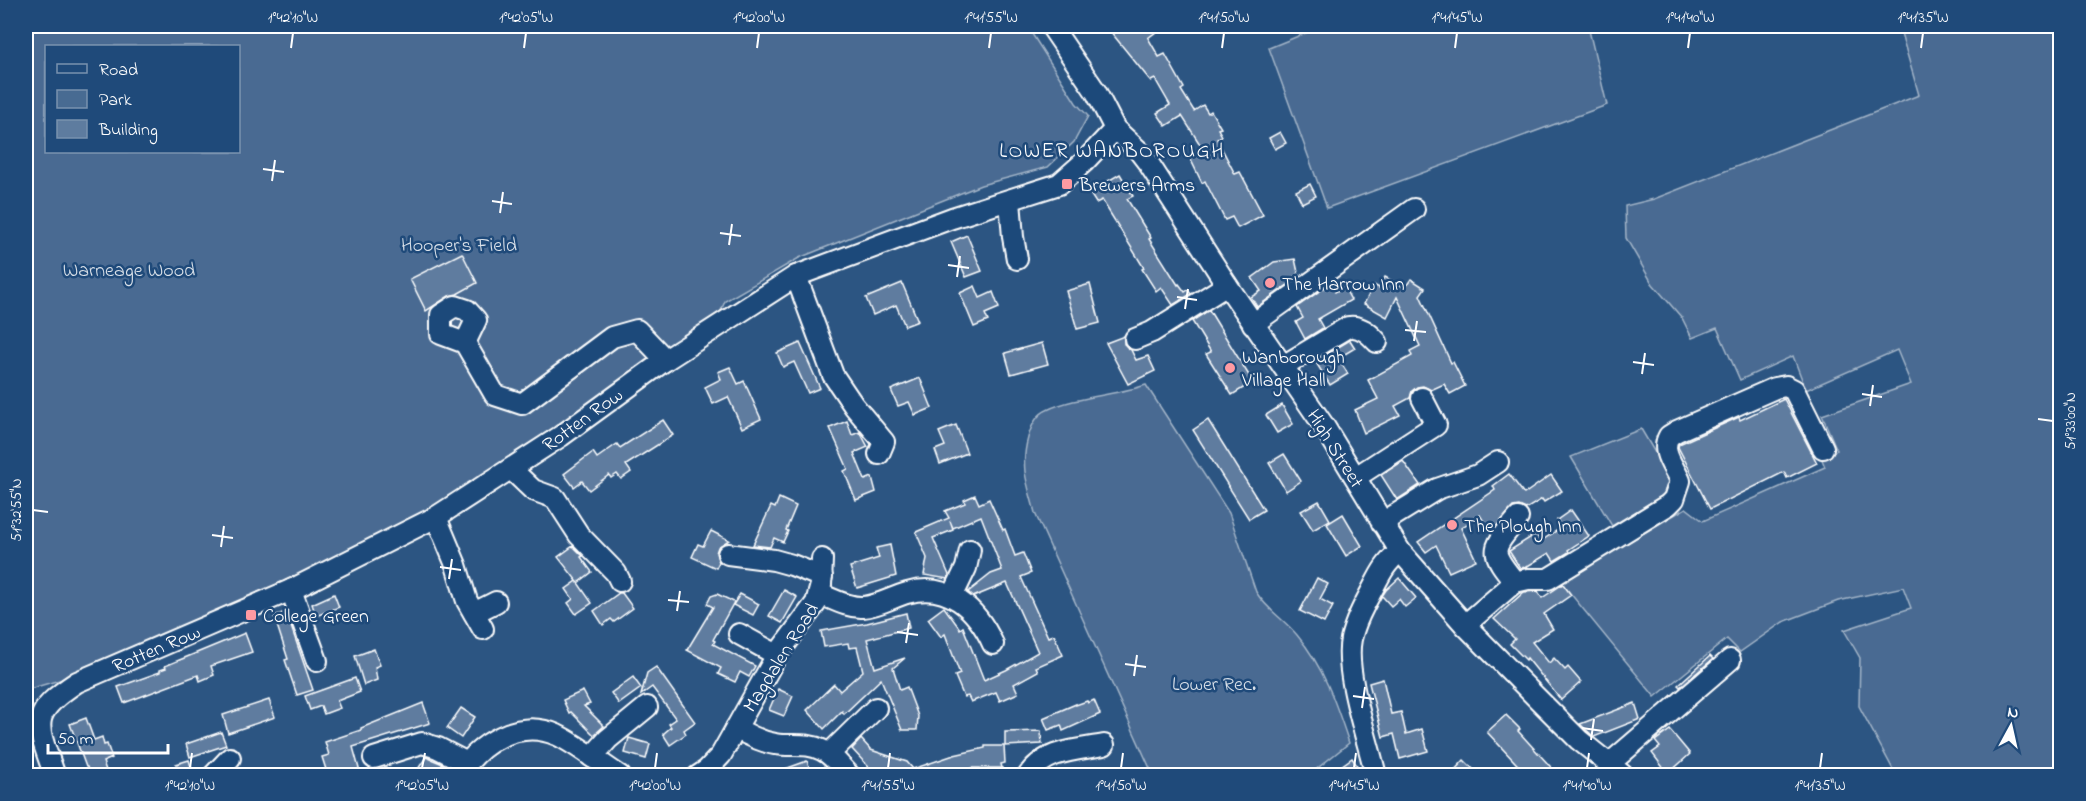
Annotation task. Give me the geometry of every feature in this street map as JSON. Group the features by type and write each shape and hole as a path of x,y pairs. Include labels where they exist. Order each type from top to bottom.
{"street":[{"name":"High Street","path":"1051,26 1096,92 1115,129 1139,151 1149,164 1356,477 1400,551 1465,625 1579,740 1613,771"},
{"name":"Rotten Row","path":"55,776 40,731 40,721 45,708 77,682 291,590 436,517 561,436 664,361 796,276 952,218 1059,184 1084,162 1115,129"},
{"path":"1010,201 1017,259"},
{"path":"1253,324 1414,209"},
{"path":"796,276 833,375 854,406 884,442 879,454"},
{"path":"1135,339 1152,332 1227,285"},
{"path":"1283,366 1348,327 1366,331 1377,342"},
{"path":"465,343 495,395 522,404 612,337 637,330 664,361"},
{"path":"1465,625 1515,582 1528,579 1548,579 1668,505 1674,499 1680,481 1666,453 1666,441 1669,436 1775,388 1786,386 1794,390 1823,448"},
{"path":"1356,477 1436,425 1422,398"},
{"path":"1382,523 1437,489 1478,475 1498,462"},
{"path":"511,468 533,490 555,498 579,535 616,573 620,581"},
{"path":"436,517 456,565 467,601 478,620 496,602"},
{"path":"1515,582 1498,562 1495,552 1497,543 1518,518"},
{"path":"953,596 966,568 970,550"},
{"path":"1376,776 1355,688 1350,649 1354,628 1368,598 1386,563 1400,551"},
{"path":"728,554 792,564 821,577 848,605 863,607 922,590 940,591 953,596 975,614 993,644"},
{"name":"Magdalen Road","path":"698,776 721,755 777,655 812,608 821,577"},
{"path":"291,590 317,662"},
{"path":"739,634 777,655"},
{"path":"1613,771 1730,660"},
{"path":"592,757 608,739 647,706"},
{"path":"829,754 876,708"},
{"path":"736,728 768,743 806,744 829,754 850,776"},
{"path":"374,758 422,743 438,748 463,770 483,746 498,737 535,730 556,735 620,776"},
{"path":"1028,776 1038,762 1046,758 1063,752 1104,745"},
{"path":"213,776 230,758"}],"green space":[{"path":"26,26 1027,26 1076,103 1088,116 1074,142 1048,167 981,185 799,258 725,301 714,328 436,517 103,667 26,690"},
{"path":"1323,26 1588,26 1607,105 1327,208 1269,48"},
{"path":"1899,26 2060,26 2060,775 1896,775 1859,706 1860,658 1844,630 1911,608 1903,587 1838,601 1783,622 1740,652 1727,639 1655,697 1561,582 1686,508 1703,521 1825,467 1821,457 1837,450 1822,415 1911,384 1897,350 1806,390 1793,356 1740,380 1717,328 1692,338 1682,318 1652,283 1626,238 1625,206 1654,199 1919,95"},
{"name":"Lower Rec.","path":"1146,385 1229,513 1256,592 1306,647 1328,686 1349,743 1309,775 1153,775 1035,513 1026,477 1025,456 1031,428 1041,414 1070,402"},
{"path":"1641,429 1670,478 1663,495 1612,526 1571,457"}],"building":[{"path":"1106,26 1164,26 1148,38 1159,57 1165,54 1184,88 1181,90 1194,111 1203,105 1208,113 1211,111 1221,128 1218,129 1222,136 1217,139 1235,174 1240,172 1263,215 1238,228 1232,217 1225,220 1205,181 1202,183 1189,156 1203,149 1182,116 1166,126 1157,113 1170,105 1155,79 1151,81 1149,79"},
{"path":"1280,132 1286,143 1275,149 1269,138"},
{"path":"1120,174 1133,196 1127,199 1151,238 1149,239 1178,285 1191,294 1173,305 1161,287 1156,291 1102,200 1096,203 1089,192"},
{"path":"1310,184 1316,196 1302,203 1296,191"},
{"path":"967,235 982,271 966,277 951,242"},
{"path":"462,253 477,283 449,296 426,311 410,279"},
{"path":"1295,259 1299,277 1257,307 1251,297 1261,291 1252,278 1274,262"},
{"path":"1385,277 1405,288 1411,279 1425,288 1420,295 1451,363 1453,362 1465,386 1450,394 1444,384 1431,390 1423,386 1417,387 1412,391 1410,398 1395,406 1400,415 1364,433 1355,410 1378,399 1368,380 1412,356 1410,351 1420,346 1397,297 1387,317 1364,304 1374,285 1379,288"},
{"path":"902,283 918,321 905,326 896,305 873,315 866,298"},
{"path":"1331,283 1335,292 1344,287 1351,300 1318,319 1323,328 1305,339 1296,322 1303,318 1297,307"},
{"path":"1090,284 1100,323 1077,329 1066,291"},
{"path":"975,286 980,298 993,292 999,308 985,314 988,321 974,327 960,293"},
{"name":"Wanborough Village Hall","path":"1209,310 1253,382 1232,395 1206,354 1211,352 1192,321"},
{"path":"1124,336 1124,344 1131,350 1136,360 1148,356 1155,371 1128,384 1106,343"},
{"path":"1350,340 1355,348 1338,358 1348,374 1330,385 1315,361"},
{"path":"800,343 820,388 808,393 794,362 783,367 777,353"},
{"path":"1042,343 1048,364 1011,374 1005,353"},
{"path":"730,367 738,384 744,381 761,419 742,428 728,397 713,404 705,387 721,379 718,372"},
{"path":"920,378 932,408 915,415 909,402 898,406 891,390"},
{"path":"1784,399 1817,463 1787,478 1784,472 1710,509 1678,447 1679,444 1739,417 1740,420"},
{"path":"1282,405 1293,424 1277,433 1266,415"},
{"path":"663,420 673,435 626,465 631,472 621,479 617,474 611,478 609,475 589,490 582,481 574,487 564,474 593,452 597,458 617,444 620,448"},
{"path":"1208,420 1264,510 1249,519 1193,430"},
{"path":"847,421 852,435 860,432 868,447 854,453 865,480 872,477 876,492 856,500 844,471 848,469 830,428"},
{"path":"956,425 967,453 940,464 935,450 945,446 939,432"},
{"path":"1284,454 1301,481 1286,491 1269,463"},
{"path":"1403,461 1420,485 1397,500 1381,475"},
{"path":"1509,474 1524,494 1551,475 1562,491 1526,509 1519,506 1513,507 1491,533 1480,515 1461,528 1476,560 1449,572 1436,545 1426,552 1418,542 1495,490 1493,486"},
{"path":"975,495 979,504 989,499 1003,530 1005,529 1015,556 1023,553 1031,573 1021,577 1048,637 1054,635 1063,655 1036,667 1038,671 1014,684 1018,693 1000,701 996,692 971,702 968,696 964,697 955,676 960,674 945,634 941,637 928,619 944,607 960,629 963,627 984,680 1038,652 1007,583 973,597 968,592 991,574 1002,570 981,516 953,528 950,521 953,530 933,538 949,575 948,579 924,575 927,558 916,532 949,518 945,511 965,503 964,500"},
{"path":"779,498 796,506 783,542 774,538 770,547 753,545 771,506 775,508"},
{"path":"1319,501 1330,520 1313,530 1301,511"},
{"path":"1571,510 1589,536 1554,561 1549,553 1526,567 1520,568 1509,551 1536,534 1541,541 1562,527 1557,520"},
{"path":"1343,514 1362,546 1346,556 1327,524"},
{"path":"711,531 729,540 718,547 716,553 719,562 716,568 692,557 698,544 703,546"},
{"path":"890,545 896,576 857,588 850,567 879,558 876,548"},
{"path":"573,546 583,556 581,557 592,572 578,583 592,603 576,614 568,603 573,599 566,589 577,581 558,557"},
{"path":"1317,578 1328,584 1320,599 1333,606 1324,623 1300,611"},
{"path":"1399,578 1416,598 1405,607 1399,599 1391,606 1382,596"},
{"path":"1563,584 1571,595 1544,614 1553,629 1532,642 1549,663 1554,658 1565,670 1568,667 1581,682 1561,700 1527,658 1526,660 1510,644 1515,639 1494,619 1524,592 1538,591 1542,598"},
{"path":"784,590 797,597 782,623 769,616"},
{"path":"622,593 633,608 614,622 611,619 603,625 594,611"},
{"path":"334,594 339,607 316,616 312,604"},
{"path":"717,594 734,602 713,644 755,666 749,677 740,672 735,682 718,674 721,668 687,650 713,607 707,604 711,596"},
{"path":"740,594 759,604 753,615 733,605"},
{"path":"286,612 313,690 297,695 274,616"},
{"path":"906,613 909,628 867,639 875,668 905,658 893,668 900,690 907,687 918,716 917,730 902,730 881,679 844,714 842,711 824,729 807,710 834,684 840,691 863,671 857,647 849,648 848,643 824,647 821,631"},
{"path":"245,633 252,652 211,666 214,675 200,681 198,675 124,703 118,687 160,672 166,668 165,666"},
{"path":"374,649 380,665 375,667 377,680 364,685 355,656"},
{"path":"1710,656 1713,659 1680,687 1678,685"},
{"path":"656,667 695,722 684,730 686,734 670,745 663,734 671,727 669,724 676,719 652,687 641,695 647,673"},
{"path":"633,677 641,688 619,704 611,693"},
{"path":"355,678 360,692 337,701 340,708 324,714 321,706 310,710 305,696"},
{"path":"1383,679 1391,714 1401,712 1406,734 1422,729 1428,751 1400,759 1394,734 1383,737 1369,683"},
{"path":"778,689 793,696 784,716 769,710"},
{"path":"583,691 590,704 584,706 604,726 594,735 571,712 569,713 563,700"},
{"path":"269,700 275,717 228,733 223,715"},
{"path":"1094,700 1100,714 1063,731 1061,725 1048,730 1043,718 1076,704"},
{"path":"423,703 430,723 353,747 361,776 328,776 322,757 329,755 325,742 361,730 361,728"},
{"path":"1635,703 1640,719 1594,737 1580,724"},
{"path":"461,708 475,717 461,738 447,728"},
{"path":"1506,715 1559,776 1528,776 1487,732"},
{"path":"86,718 94,740 102,737 104,745 107,744 112,758 103,762 108,776 90,776 86,767 70,724"},
{"path":"1670,730 1690,754 1668,774 1652,753 1660,747 1655,741"},
{"path":"1041,731 1042,744 1005,746 1005,732"},
{"path":"221,732 226,745 190,757 186,744"},
{"path":"629,738 650,744 646,759 625,753"},
{"path":"861,739 871,750 907,762 913,769 954,755 985,748 985,746 1004,746 1005,763 1001,764 1002,768 973,768 946,776 877,776 852,749"},
{"path":"426,757 443,764 435,776 427,776 418,769"},
{"path":"1352,758 1364,776 1327,776"},
{"path":"189,760 194,776 180,776 176,764"},
{"path":"1464,760 1480,776 1449,776"},
{"path":"807,761 813,776 771,776 771,774"}],"place":[{"name":"Brewers Arms","path":"1067,184"},
{"name":"The Harrow Inn","path":"1270,283"},
{"name":"Wanborough Village Hall","path":"1230,368"},
{"name":"The Plough Inn","path":"1452,525"},
{"name":"College Green","path":"251,615"}],"district":[{"name":"LOWER WANBOROUGH","path":"1112,150"}],"park label":[{"name":"Hooper's Field","path":"459,244"},
{"name":"Warneage Wood","path":"129,269"}]}
